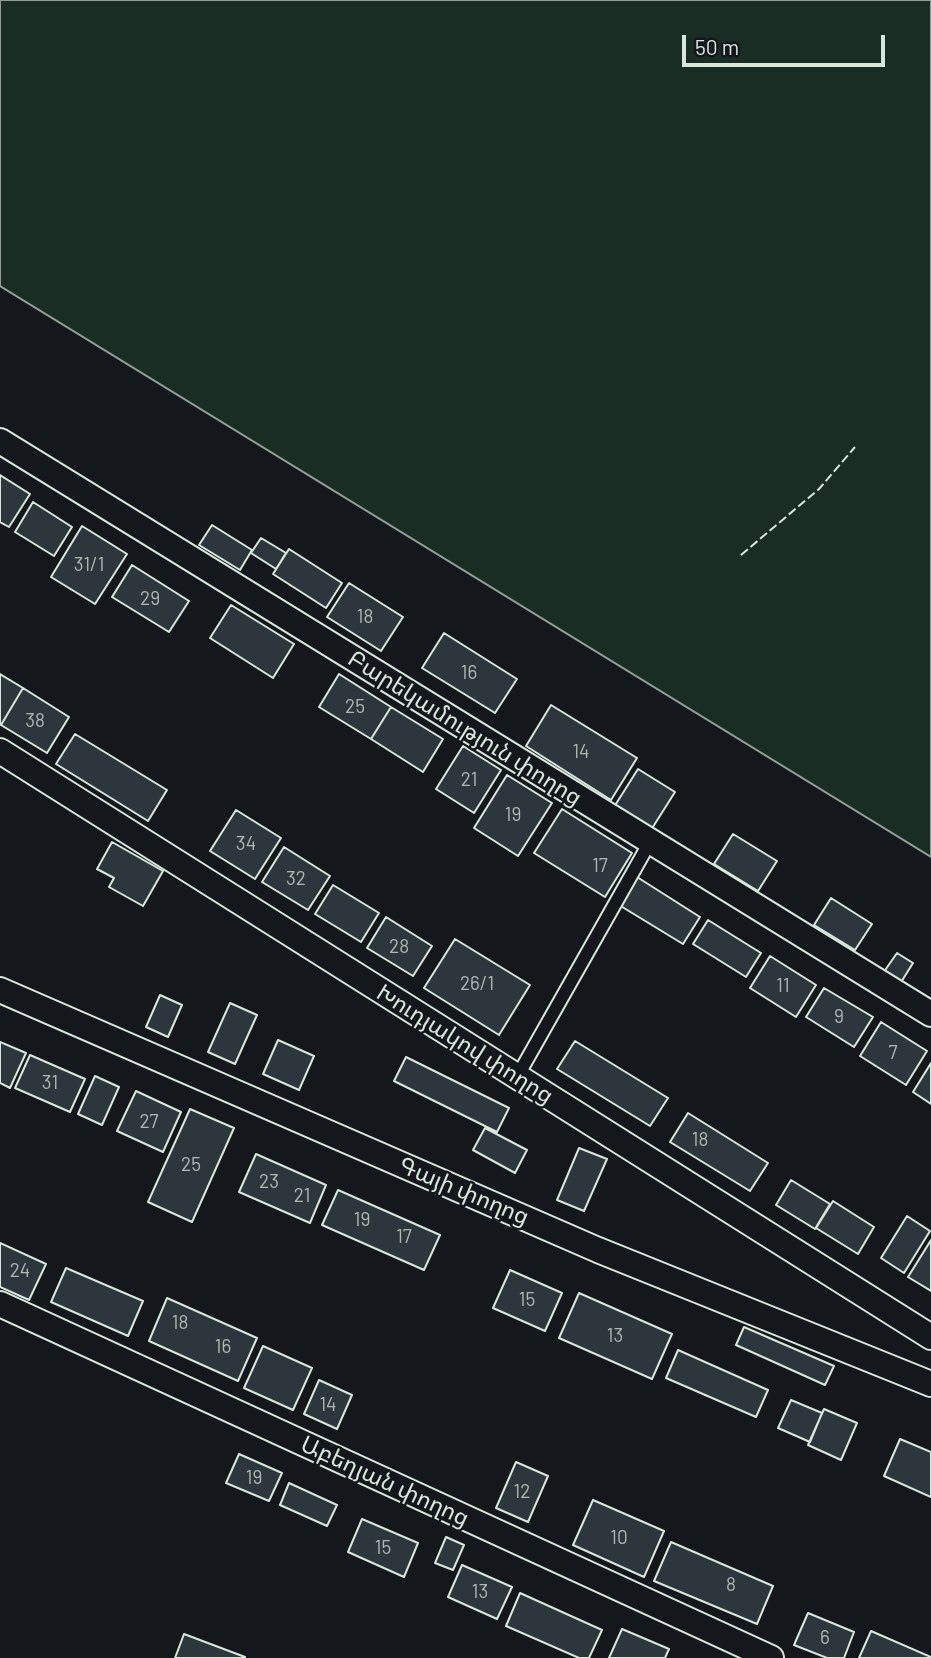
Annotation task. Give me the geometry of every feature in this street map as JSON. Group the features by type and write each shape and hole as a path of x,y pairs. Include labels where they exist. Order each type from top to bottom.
{"street":[{"name":"Բարեկամություն փողոց","path":"0,441 931,1014"},
{"name":"Խուդյակով փողոց","path":"0,751 931,1337"},
{"name":"Գայի փողոց","path":"0,990 598,1250 931,1384"},
{"name":"Աբեղյան փողոց","path":"0,1304 771,1658"}],"lane":[{"path":"517,1076 650,842"}],"green space":[{"path":"0,0 931,0 931,857 0,286"}],"building":[{"path":"0,475 30,494 9,527 0,522"},
{"path":"33,502 72,527 54,556 15,532"},
{"path":"212,525 252,550 240,570 199,545"},
{"path":"82,526 127,554 95,604 51,577"},
{"path":"261,538 286,553 276,569 251,553"},
{"path":"289,549 342,583 326,608 273,574"},
{"path":"132,565 189,601 169,632 112,597"},
{"path":"349,583 403,617 381,651 327,617"},
{"path":"231,605 294,644 273,678 210,638"},
{"path":"444,633 517,679 495,713 422,668"},
{"path":"0,674 23,688 1,725 0,724"},
{"path":"339,674 391,707 371,739 319,707"},
{"path":"23,688 69,717 47,753 1,725"},
{"path":"551,705 637,758 611,800 526,746"},
{"path":"391,707 443,739 423,772 371,739"},
{"path":"75,734 167,790 148,821 56,764"},
{"path":"463,746 501,770 474,813 436,789"},
{"path":"638,769 675,792 651,830 614,807"},
{"path":"507,775 552,803 518,856 474,828"},
{"path":"562,809 632,853 605,897 534,853"},
{"path":"236,810 281,838 255,879 210,851"},
{"path":"733,834 777,861 758,891 714,864"},
{"path":"112,842 163,871 143,906 109,887 114,878 97,869"},
{"path":"284,847 330,876 308,910 262,882"},
{"path":"637,877 700,917 683,944 619,905"},
{"path":"333,885 379,913 361,942 315,914"},
{"path":"831,898 872,924 855,950 814,925"},
{"path":"386,917 432,946 413,976 367,948"},
{"path":"708,920 761,953 746,977 693,944"},
{"path":"455,939 530,985 499,1035 424,988"},
{"path":"897,953 913,963 898,987 881,976"},
{"path":"770,956 816,985 796,1017 750,988"},
{"path":"824,988 873,1017 854,1047 806,1017"},
{"path":"160,995 182,1005 168,1037 146,1027"},
{"path":"230,1003 257,1015 235,1064 208,1052"},
{"path":"881,1022 927,1051 906,1085 860,1056"},
{"path":"278,1040 314,1056 299,1090 263,1074"},
{"path":"575,1041 668,1098 650,1126 557,1069"},
{"path":"0,1042 26,1053 10,1088 0,1083"},
{"path":"30,1055 85,1079 70,1112 15,1088"},
{"path":"406,1057 509,1108 497,1132 394,1081"},
{"path":"931,1063 931,1104 913,1092"},
{"path":"95,1076 119,1087 102,1125 78,1114"},
{"path":"136,1091 181,1112 163,1152 117,1131"},
{"path":"190,1109 234,1128 192,1222 148,1202"},
{"path":"688,1113 768,1163 750,1191 670,1142"},
{"path":"485,1128 527,1150 515,1173 473,1150"},
{"path":"579,1148 607,1159 584,1211 557,1200"},
{"path":"256,1154 326,1185 310,1223 239,1192"},
{"path":"791,1180 830,1204 815,1229 776,1205"},
{"path":"338,1190 440,1235 424,1270 322,1225"},
{"path":"833,1201 874,1227 858,1254 816,1228"},
{"path":"907,1216 930,1231 904,1273 881,1258"},
{"path":"931,1240 931,1291 908,1277"},
{"path":"0,1243 46,1264 29,1300 0,1287"},
{"path":"66,1268 143,1301 128,1336 51,1302"},
{"path":"510,1270 562,1293 545,1331 493,1308"},
{"path":"579,1293 672,1334 652,1379 559,1338"},
{"path":"167,1298 257,1338 238,1381 149,1341"},
{"path":"744,1327 834,1366 825,1385 736,1345"},
{"path":"263,1346 312,1368 293,1410 244,1388"},
{"path":"678,1350 768,1390 756,1417 666,1378"},
{"path":"319,1380 352,1395 337,1429 304,1414"},
{"path":"791,1400 822,1413 810,1442 778,1428"},
{"path":"824,1409 857,1423 841,1460 808,1445"},
{"path":"900,1439 931,1452 931,1497 884,1476"},
{"path":"239,1454 282,1473 269,1501 226,1483"},
{"path":"516,1462 548,1476 528,1522 496,1508"},
{"path":"289,1483 337,1505 327,1526 280,1505"},
{"path":"593,1500 664,1531 644,1577 573,1545"},
{"path":"362,1519 418,1543 404,1577 348,1552"},
{"path":"446,1537 464,1545 453,1570 435,1563"},
{"path":"671,1542 773,1586 757,1624 654,1581"},
{"path":"462,1565 512,1587 497,1619 448,1597"},
{"path":"520,1593 602,1630 589,1658 579,1658 506,1626"},
{"path":"808,1613 854,1632 844,1658 827,1658 794,1645"},
{"path":"622,1629 669,1649 665,1658 609,1658"},
{"path":"871,1631 931,1657 931,1658 859,1658"},
{"path":"184,1634 245,1657 245,1658 175,1658"}],"fence":[{"path":"741,555 819,489 855,447"}]}
